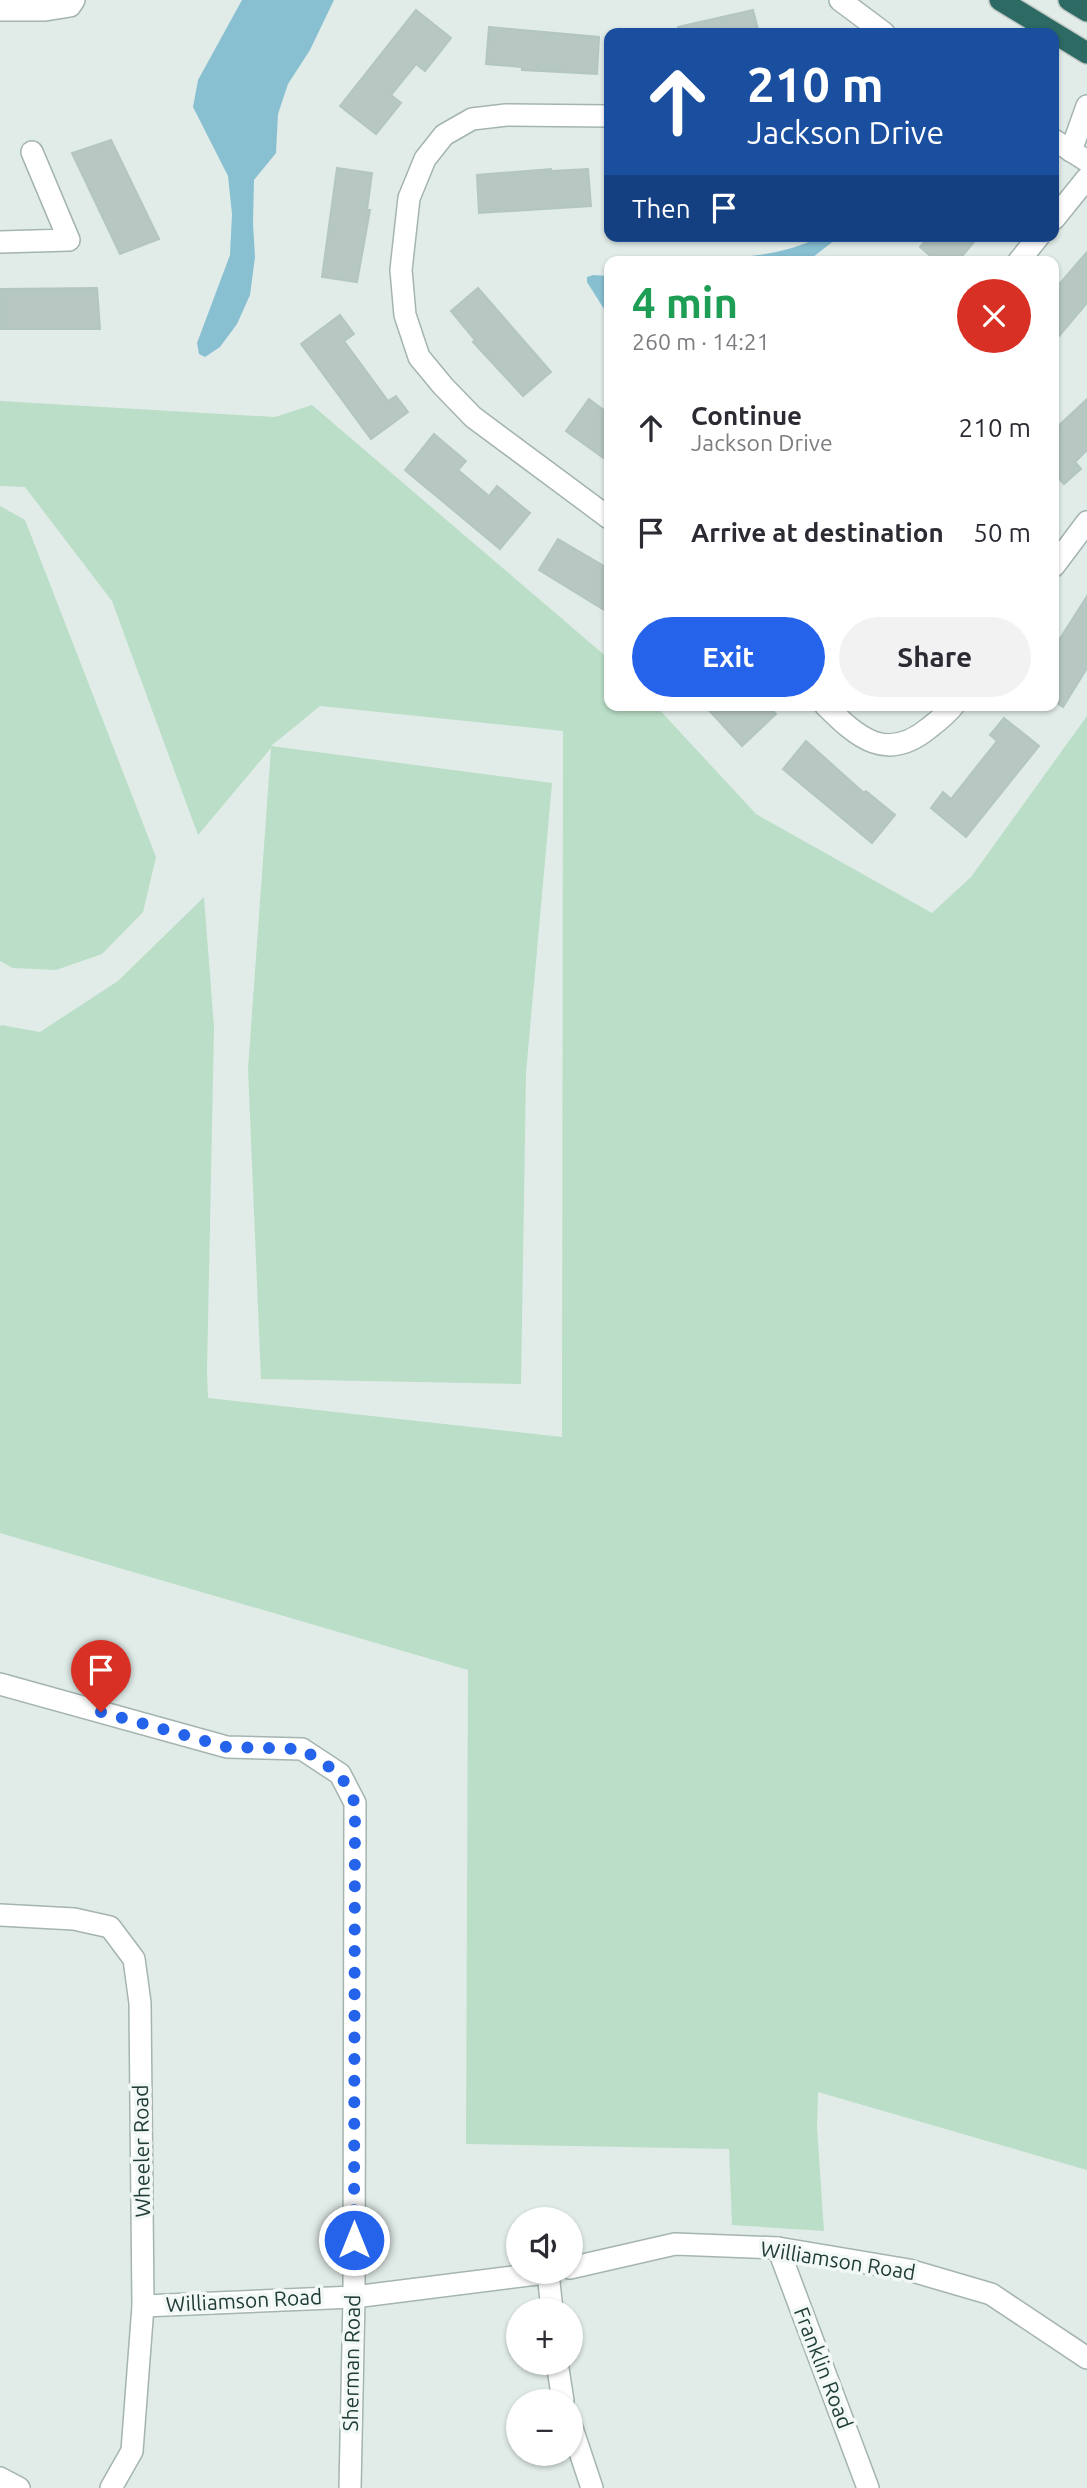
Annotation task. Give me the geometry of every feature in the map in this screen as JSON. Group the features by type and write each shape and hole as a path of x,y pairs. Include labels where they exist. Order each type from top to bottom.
{"highway":[{"path":"1000,0 1046,28"},
{"path":"1069,0 1087,11"},
{"path":"1059,36 1087,53"}],"street":[{"path":"0,9 45,10 70,6 74,0"},
{"path":"840,0 872,28"},
{"path":"1070,151 1087,106"},
{"path":"604,116 506,115 472,119 444,135 425,159 409,198 401,271 405,315 419,357 443,386 473,417 604,514"},
{"path":"0,242 69,240 32,152"},
{"path":"1059,213 1087,178"},
{"path":"1022,256 1034,242"},
{"path":"1059,559 1087,522"},
{"path":"831,711 849,730 878,744 901,745 920,735 947,711"},
{"name":"Sherman Road","path":"0,1684 227,1747 302,1749 340,1774 355,1803 354,2297 350,2488"},
{"name":"Wheeler Road","path":"0,1915 74,1919 110,1927 134,1959 140,2003 143,2306 132,2451 111,2488"},
{"name":"Williamson Road","path":"583,2265 675,2244 778,2248 909,2270 991,2294 1087,2358"},
{"name":"Franklin Road","path":"778,2248 869,2488"},
{"name":"Williamson Road","path":"143,2306 354,2297 506,2278"},
{"path":"583,2461 592,2488"},
{"path":"0,2477 19,2488"}],"green space":[{"path":"0,401 275,417 312,405 604,655 604,711 661,711 756,814 932,913 971,877 1087,716 1087,2170 818,2092 817,2127 824,2231 732,2225 729,2149 466,2144 468,1670 0,1533 0,1027 1,1025 40,1032 118,981 204,897 214,1027 208,1398 562,1437 563,731 320,706 271,746 552,783 526,1073 521,1384 261,1379 248,1069 271,748 198,835 112,601 25,487 0,486"},
{"path":"0,506 25,520 156,857 143,912 102,954 56,970 13,968 0,961"}],"water":[{"path":"242,0 334,0 310,50 288,84 278,114 276,153 254,180 255,257 250,295 237,324 220,347 205,357 199,354 197,343 230,255 232,214 228,176 193,107 198,80"},
{"path":"832,242 814,256 752,256 762,255 803,244"},
{"path":"604,276 604,309 587,282 587,277"}],"building":[{"path":"416,10 451,38 425,71 416,64 391,95 401,103 376,134 340,106"},
{"path":"753,10 758,28 678,28"},
{"path":"489,27 599,37 597,74 522,70 522,67 486,64"},
{"path":"111,140 159,239 120,254 72,153"},
{"path":"337,168 372,173 367,210 370,210 357,282 322,277"},
{"path":"588,169 591,206 479,213 477,175"},
{"path":"925,242 974,242 962,256 930,256 920,247"},
{"path":"1087,252 1087,303 1059,336 1059,284"},
{"path":"97,288 100,329 0,329 0,289"},
{"path":"478,288 551,372 523,396 473,342 475,340 451,311"},
{"path":"340,315 354,334 344,341 388,401 396,396 408,412 371,439 301,344"},
{"path":"589,399 604,410 604,458 566,431"},
{"path":"1087,399 1087,450 1075,462 1081,469 1064,484 1059,478 1059,425"},
{"path":"434,434 466,461 458,470 489,496 497,486 530,513 500,549 405,470"},
{"path":"558,539 604,566 604,610 539,570"},
{"path":"1087,596 1087,668 1063,707 1059,704 1059,640"},
{"path":"710,711 773,711 776,714 742,746"},
{"path":"1004,718 1039,746 966,837 931,808 943,792 951,799 997,741 990,735"},
{"path":"806,741 864,793 866,791 895,815 872,843 783,769"}],"route":[{"path":"101,1712 227,1747 302,1749 340,1774 355,1803 354,2240"}]}
